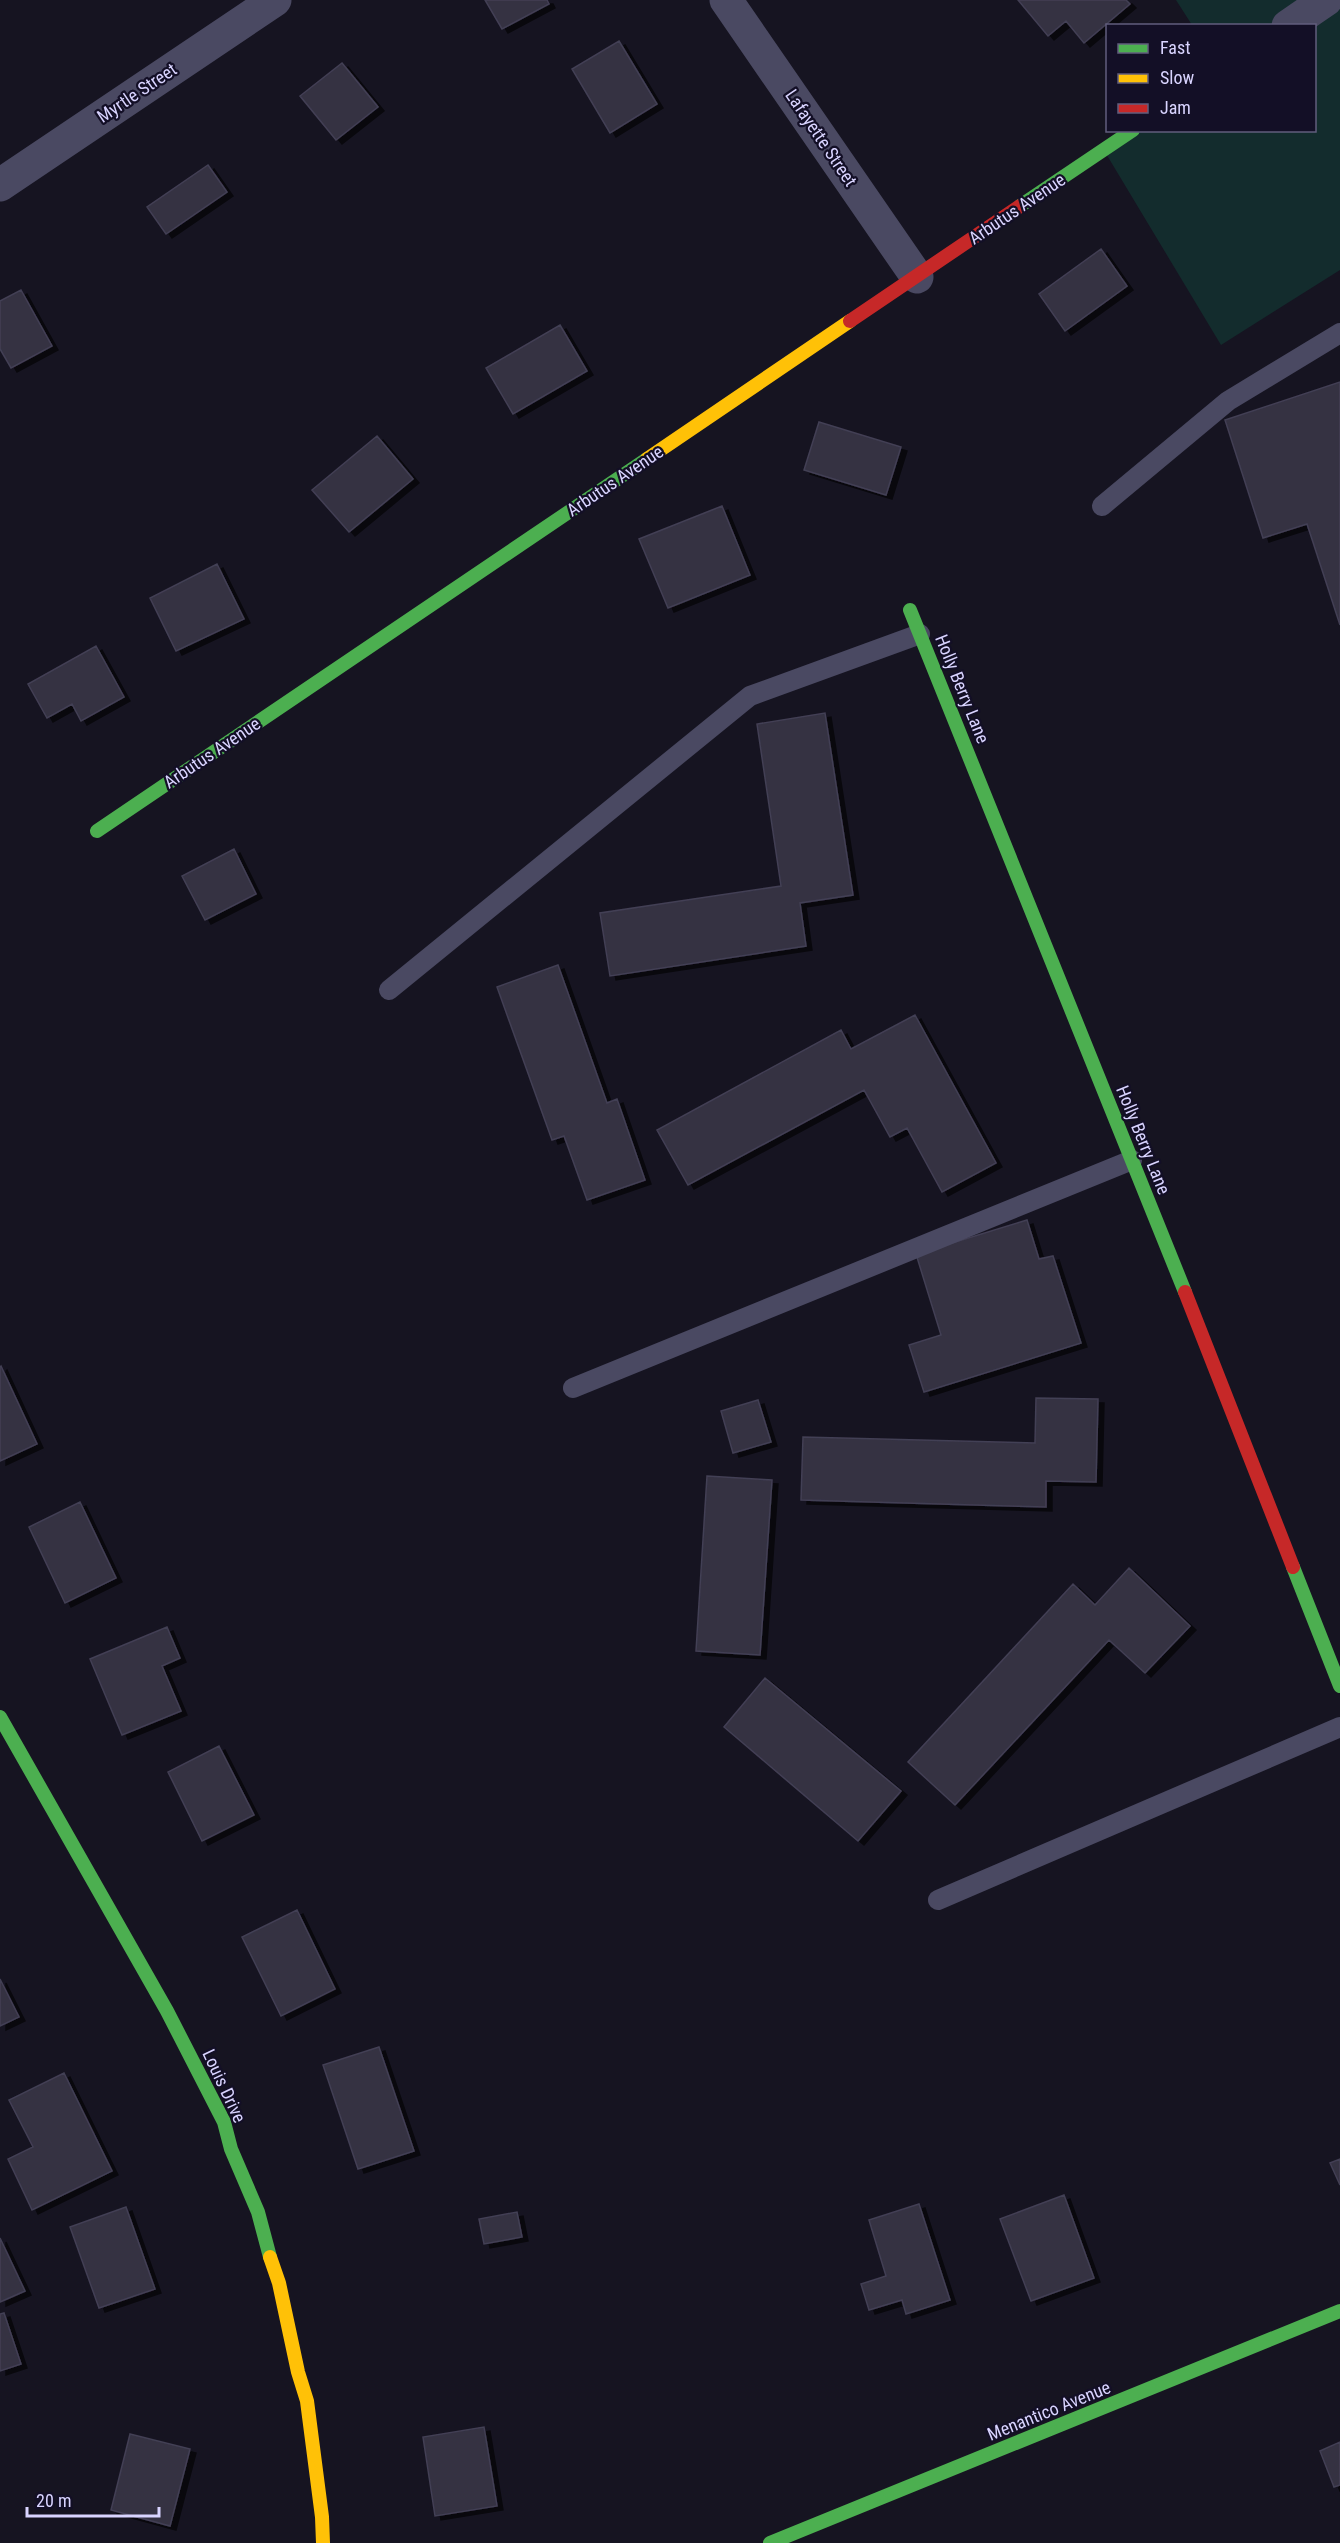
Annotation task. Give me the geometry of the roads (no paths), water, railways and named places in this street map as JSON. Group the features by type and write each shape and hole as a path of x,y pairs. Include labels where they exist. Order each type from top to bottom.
{"street":[{"name":"Myrtle Street","path":"0,185 275,0"},
{"name":"Lafayette Street","path":"726,0 916,277"},
{"path":"1291,24 1326,0"},
{"name":"Arbutus Avenue","path":"97,831 1130,132"},
{"name":"Holly Berry Lane","path":"910,610 1132,1160 1340,1686"},
{"name":"Louis Drive","path":"0,1717 167,2011 224,2122 231,2149 258,2212 262,2235 279,2283 298,2372 307,2401 322,2517 323,2543"},
{"name":"Menantico Avenue","path":"770,2543 825,2534 1340,2311"}],"lane":[{"path":"1102,506 1228,401 1340,333"},
{"path":"388,990 750,696 920,634"},
{"path":"573,1388 1132,1160"},
{"path":"938,1900 1340,1727"}]}
